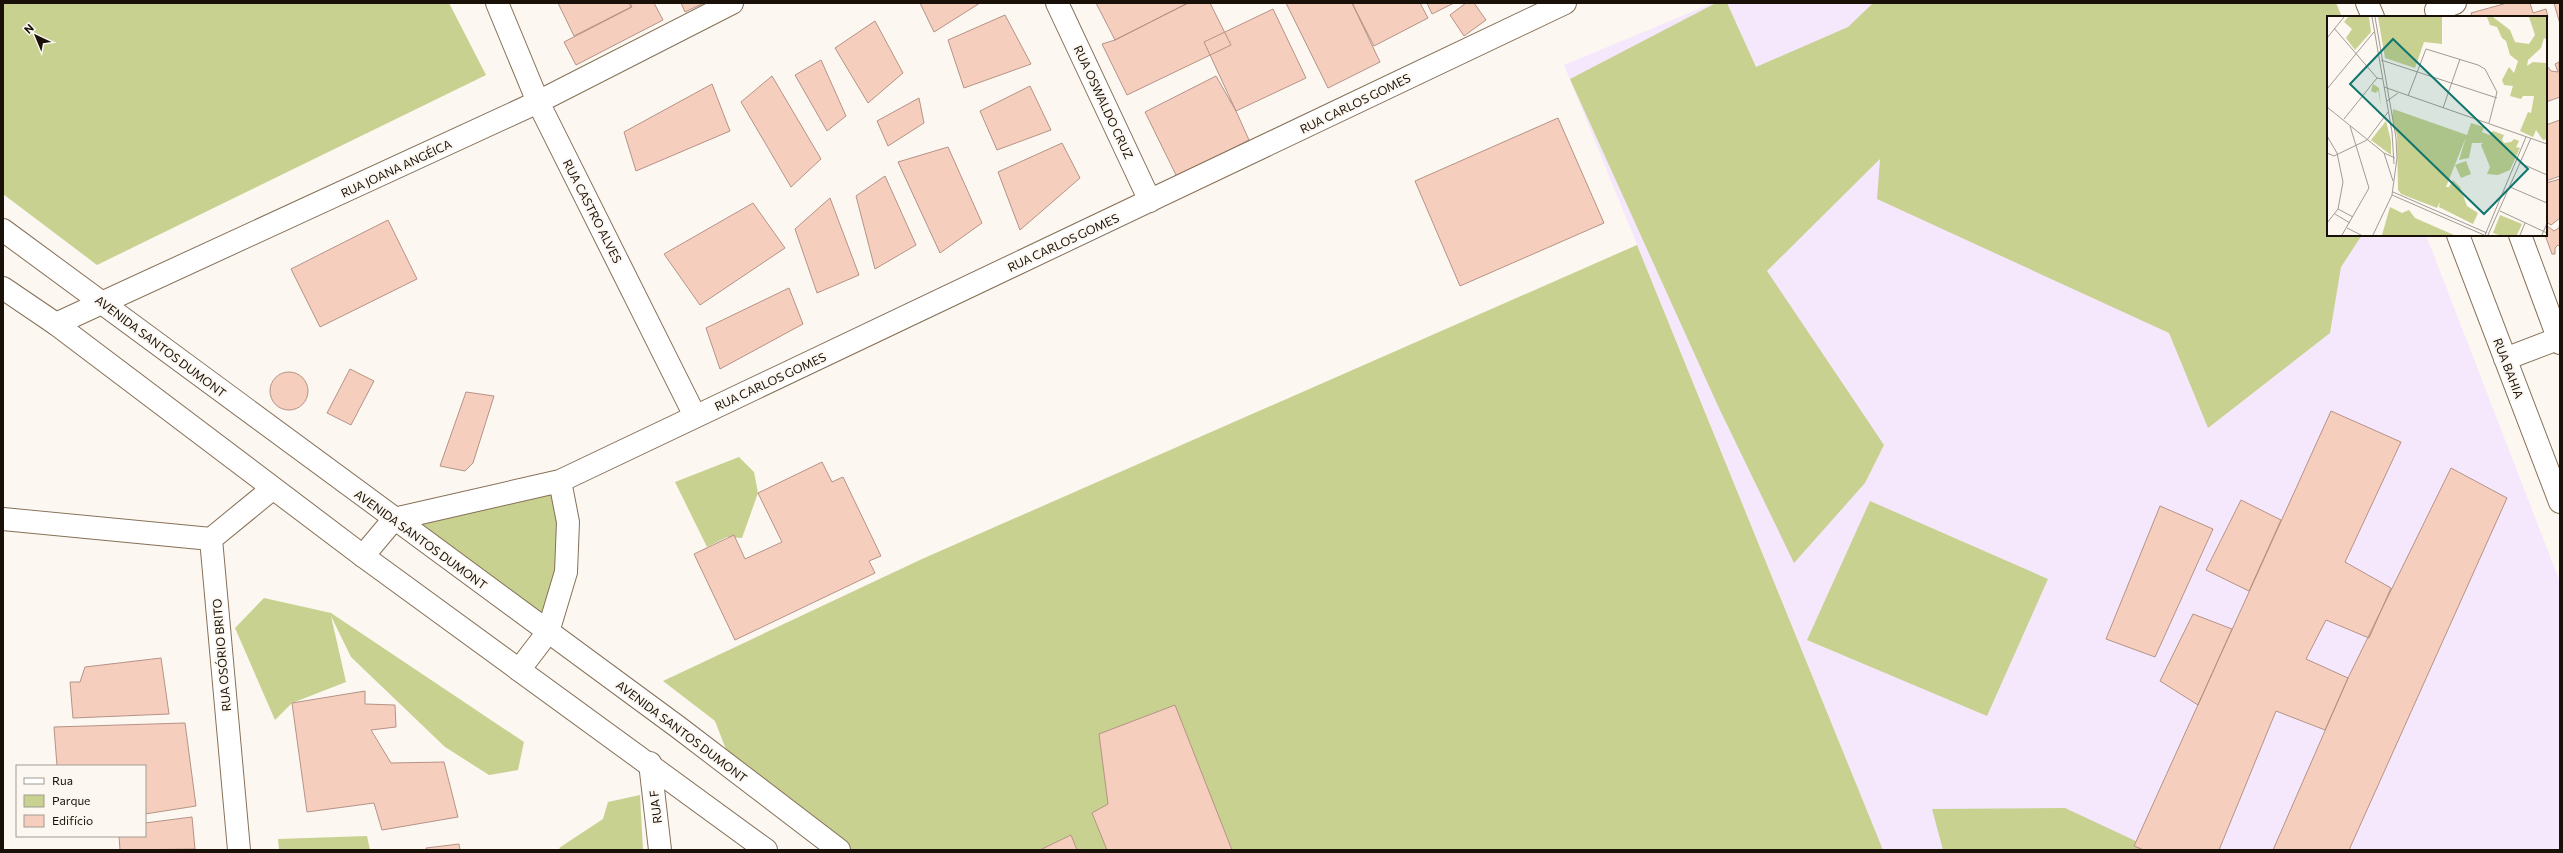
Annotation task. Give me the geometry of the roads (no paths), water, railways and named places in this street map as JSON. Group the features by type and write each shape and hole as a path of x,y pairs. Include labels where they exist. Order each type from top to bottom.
{"main road":[{"name":"RUA CASTRO ALVES","path":"497,3 538,102 695,416"},
{"name":"RUA JOANA ANGÉICA","path":"56,324 538,102 732,3"},
{"name":"RUA OSWALDO CRUZ","path":"1057,3 1150,201"},
{"name":"RUA CARLOS GOMES","path":"394,519 560,481 1565,3"},
{"path":"2368,3 2373,16"},
{"name":"AVENIDA SANTOS DUMONT","path":"3,230 678,727 839,850"},
{"name":"RUA BAHIA","path":"2458,236 2560,502"},
{"path":"2505,359 2559,340 2520,236"},
{"path":"3,288 56,324 272,489 766,850"},
{"path":"519,670 548,632 566,572 568,522 560,481"},
{"path":"3,519 211,539 272,489"},
{"path":"363,556 394,519"},
{"name":"RUA OSÓRIO BRITO","path":"211,539 239,850"},
{"name":"RUA F","path":"650,764 660,850"}]}
